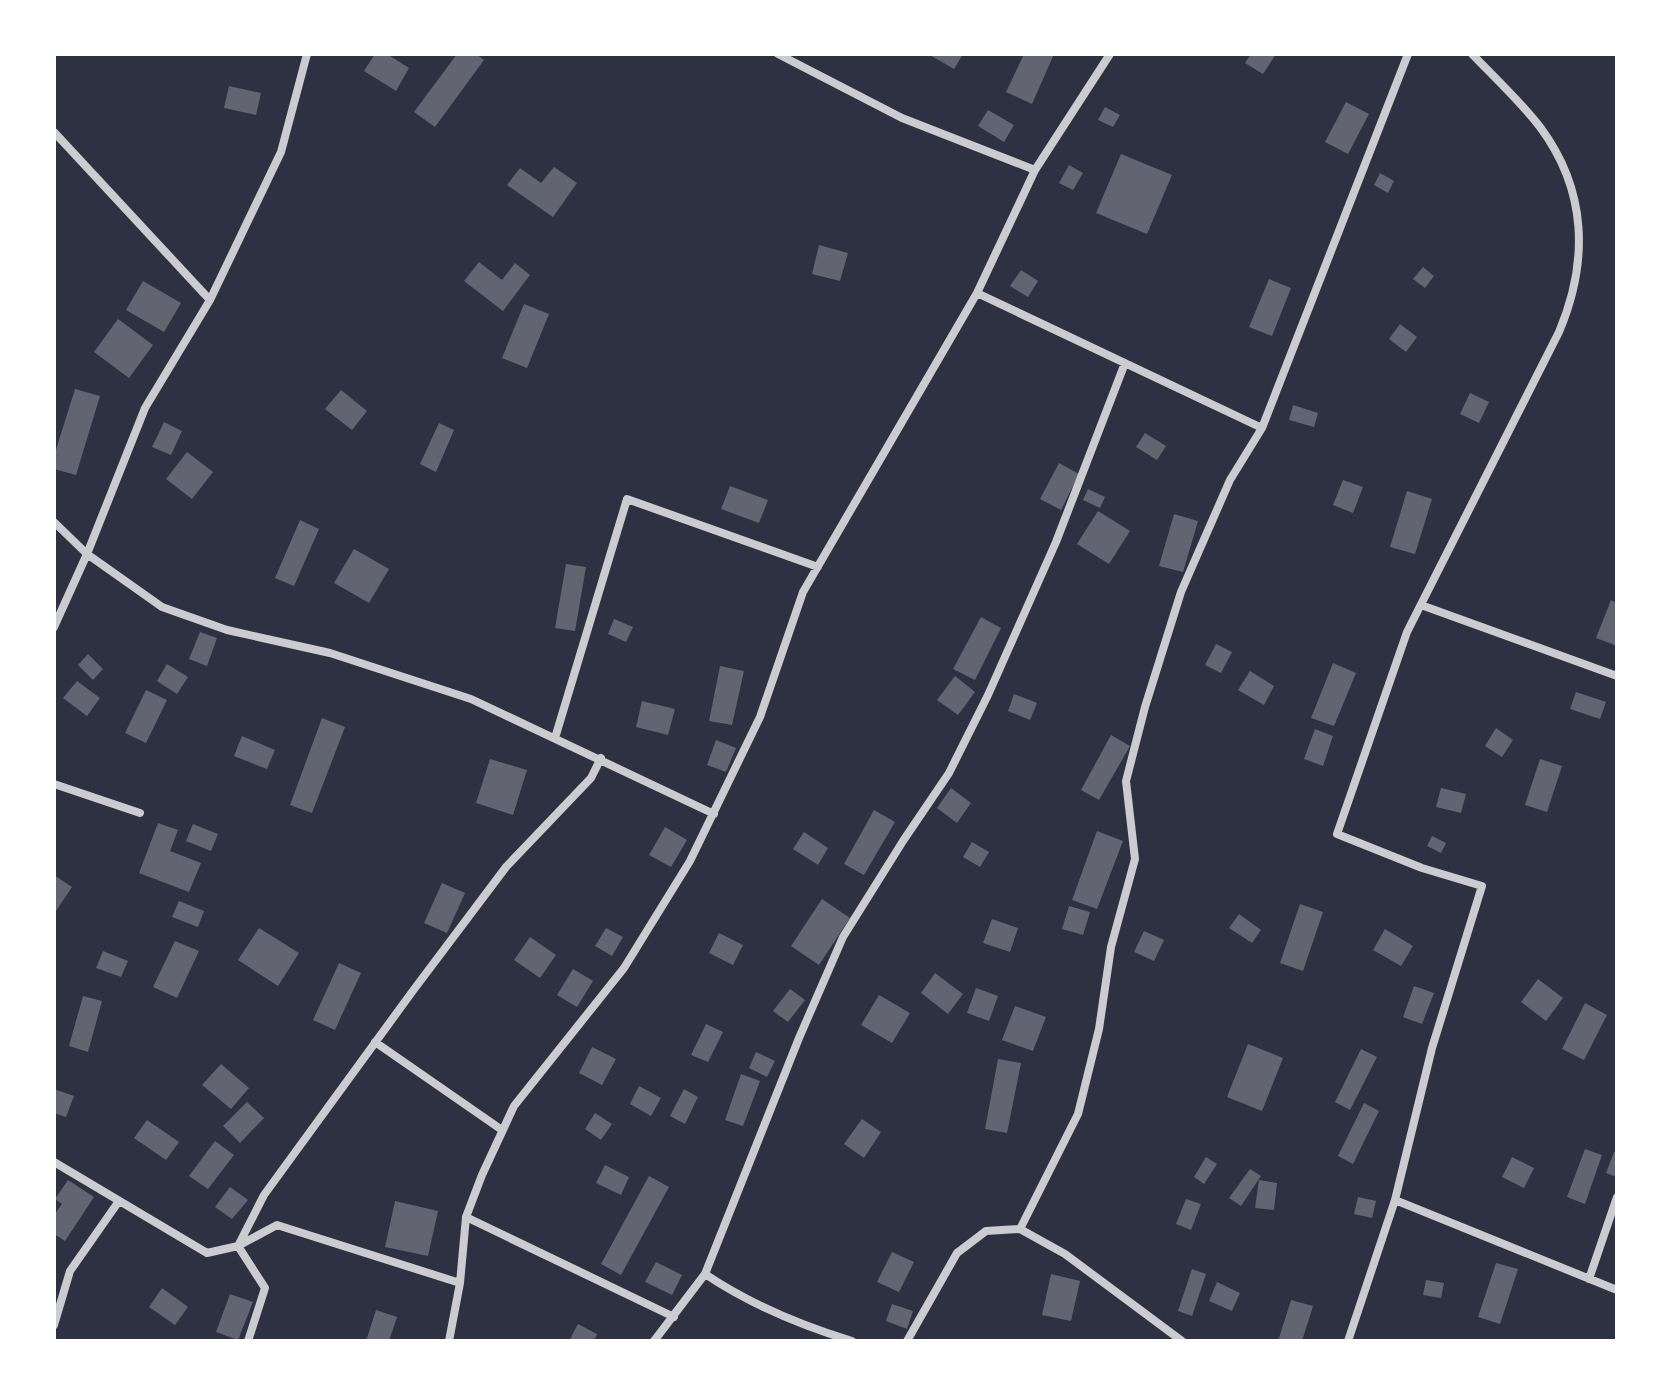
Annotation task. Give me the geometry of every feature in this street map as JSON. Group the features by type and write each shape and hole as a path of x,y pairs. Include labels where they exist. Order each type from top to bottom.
{"street":[{"path":"54,627 87,554 145,408 210,300 281,152 307,54"},
{"path":"778,54 902,118 1035,170"},
{"path":"449,1341 460,1283 466,1217 514,1106 624,968 690,861 760,717 803,592 977,293 1035,170 1110,54"},
{"path":"1020,1229 1078,1114 1099,1029 1111,947 1135,859 1126,781 1145,707 1181,592 1230,480 1262,428 1408,54"},
{"path":"1348,1341 1395,1200 1432,1048 1482,886 1422,868 1337,834 1407,632 1559,332 1576,282 1579,256 1575,200 1554,148 1538,125 1472,54"},
{"path":"54,132 210,300"},
{"path":"977,293 1262,428"},
{"path":"654,1341 705,1274 799,1038 843,937 949,773 988,695 1056,542 1125,363"},
{"path":"555,738 627,499 818,567"},
{"path":"54,522 87,554 162,607 227,630 330,653 471,699 714,814"},
{"path":"1421,605 1617,676"},
{"path":"238,1246 264,1195 375,1042 506,867 591,778 601,758"},
{"path":"54,784 140,813"},
{"path":"375,1042 502,1130"},
{"path":"54,1162 207,1253 238,1246 277,1225 460,1283"},
{"path":"1589,1279 1617,1197"},
{"path":"1395,1200 1617,1290"},
{"path":"54,1325 70,1271 119,1201"},
{"path":"466,1217 674,1317"},
{"path":"907,1341 957,1253 986,1231 1020,1229 1065,1254 1171,1337 1182,1341"},
{"path":"238,1246 265,1288 248,1341"},
{"path":"705,1274 737,1296 811,1328 852,1341"}],"building":[{"path":"375,54 387,54 409,68 396,91 364,71"},
{"path":"457,54 476,54 484,60 435,127 414,112"},
{"path":"928,54 963,54 954,69"},
{"path":"1024,54 1054,54 1032,104 1006,92"},
{"path":"1251,54 1276,54 1263,74 1245,63"},
{"path":"229,86 261,93 256,115 224,108"},
{"path":"1346,102 1369,114 1348,154 1325,142"},
{"path":"1105,107 1120,115 1113,127 1098,120"},
{"path":"988,110 1014,125 1004,142 978,126"},
{"path":"1121,154 1172,175 1147,234 1096,213"},
{"path":"1069,165 1083,173 1073,190 1059,183"},
{"path":"554,167 577,183 553,217 507,185 520,168 541,183"},
{"path":"1380,173 1394,181 1388,193 1374,185"},
{"path":"819,245 848,253 840,281 812,274"},
{"path":"479,262 502,280 515,263 530,275 503,311 464,281"},
{"path":"1423,267 1434,276 1425,288 1413,279"},
{"path":"1021,270 1038,281 1028,297 1010,286"},
{"path":"1269,279 1291,288 1272,336 1249,327"},
{"path":"143,281 181,303 164,332 126,310"},
{"path":"524,304 549,314 527,368 502,358"},
{"path":"118,319 153,345 129,378 94,352"},
{"path":"1400,324 1417,337 1406,352 1389,339"},
{"path":"75,389 100,396 76,475 54,469 54,456"},
{"path":"341,390 367,411 352,430 325,409"},
{"path":"1470,393 1489,402 1479,423 1460,414"},
{"path":"1293,405 1318,413 1314,427 1289,420"},
{"path":"164,422 182,431 171,455 152,447"},
{"path":"439,423 454,430 436,472 420,464"},
{"path":"1145,433 1166,446 1157,460 1136,447"},
{"path":"187,452 213,472 192,499 166,479"},
{"path":"1059,463 1079,474 1061,510 1040,499"},
{"path":"1343,480 1363,487 1353,513 1333,505"},
{"path":"730,486 768,500 759,523 721,509"},
{"path":"1088,489 1105,497 1100,508 1083,500"},
{"path":"1407,491 1432,499 1415,554 1390,547"},
{"path":"1098,511 1130,531 1109,564 1077,544"},
{"path":"1174,514 1198,521 1183,572 1159,566"},
{"path":"300,520 319,529 294,586 275,578"},
{"path":"354,549 389,569 369,603 334,583"},
{"path":"566,564 586,567 575,631 555,628"},
{"path":"1611,600 1617,603 1617,646 1596,638"},
{"path":"981,617 1001,628 975,680 953,669"},
{"path":"614,619 633,627 626,642 608,634"},
{"path":"200,632 217,638 207,666 189,659"},
{"path":"1216,644 1232,652 1221,673 1205,665"},
{"path":"88,654 103,669 93,680 78,665"},
{"path":"1333,663 1356,673 1334,726 1311,718"},
{"path":"167,664 188,677 177,694 157,681"},
{"path":"720,666 744,671 732,725 709,721"},
{"path":"1250,671 1274,686 1264,705 1238,690"},
{"path":"955,676 975,692 958,715 937,700"},
{"path":"77,681 100,698 87,716 63,698"},
{"path":"146,690 167,700 146,743 125,733"},
{"path":"1576,692 1606,702 1600,719 1570,709"},
{"path":"1014,694 1037,703 1030,720 1008,711"},
{"path":"642,701 675,709 668,735 636,727"},
{"path":"322,718 345,727 312,813 290,805"},
{"path":"1496,728 1513,740 1502,757 1485,746"},
{"path":"1315,729 1333,736 1323,766 1304,759"},
{"path":"1111,735 1130,746 1099,800 1081,790"},
{"path":"242,736 275,750 267,769 234,756"},
{"path":"716,740 736,748 726,772 707,765"},
{"path":"490,759 527,770 513,815 476,803"},
{"path":"1540,759 1562,766 1547,812 1525,805"},
{"path":"951,788 971,803 957,823 937,808"},
{"path":"1441,788 1466,794 1461,813 1436,807"},
{"path":"874,810 895,822 864,875 844,864"},
{"path":"158,823 178,830 170,851 201,863 189,892 139,873"},
{"path":"193,824 218,834 211,851 186,841"},
{"path":"665,827 687,840 671,867 649,855"},
{"path":"1097,831 1123,841 1097,909 1072,900"},
{"path":"804,832 828,848 818,865 793,849"},
{"path":"1432,836 1446,843 1441,853 1427,846"},
{"path":"972,842 989,852 980,867 963,857"},
{"path":"54,875 72,887 54,914"},
{"path":"442,883 465,893 447,933 424,923"},
{"path":"822,899 850,918 819,965 791,946"},
{"path":"179,901 204,911 198,927 172,917"},
{"path":"1300,904 1323,912 1303,971 1280,963"},
{"path":"1069,906 1090,912 1083,935 1062,929"},
{"path":"1239,914 1261,930 1252,943 1229,928"},
{"path":"992,919 1018,928 1010,952 983,943"},
{"path":"259,928 299,953 278,986 238,960"},
{"path":"606,928 623,937 612,956 595,946"},
{"path":"1385,929 1413,946 1401,966 1373,950"},
{"path":"1144,931 1164,940 1154,961 1134,952"},
{"path":"719,933 743,945 733,965 709,953"},
{"path":"530,937 556,955 540,978 514,960"},
{"path":"175,941 199,951 177,998 153,987"},
{"path":"103,951 128,961 121,977 96,968"},
{"path":"339,963 361,973 335,1030 313,1020"},
{"path":"573,969 593,981 577,1007 557,995"},
{"path":"935,973 963,994 948,1014 921,993"},
{"path":"1538,979 1563,998 1546,1021 1521,1002"},
{"path":"1414,986 1434,993 1422,1024 1403,1017"},
{"path":"976,988 998,996 989,1021 967,1013"},
{"path":"790,989 805,1000 788,1022 773,1011"},
{"path":"879,995 910,1013 892,1043 861,1025"},
{"path":"83,996 102,1001 88,1052 69,1046"},
{"path":"1585,1003 1607,1015 1584,1060 1562,1049"},
{"path":"1015,1006 1046,1017 1033,1051 1002,1040"},
{"path":"706,1024 723,1032 708,1062 691,1055"},
{"path":"1248,1044 1283,1058 1262,1111 1227,1097"},
{"path":"592,1047 616,1059 602,1085 579,1073"},
{"path":"1361,1049 1377,1057 1350,1110 1335,1102"},
{"path":"756,1052 775,1061 767,1077 749,1068"},
{"path":"998,1059 1021,1063 1007,1133 985,1129"},
{"path":"221,1064 249,1088 231,1109 202,1085"},
{"path":"741,1074 760,1081 743,1126 725,1120"},
{"path":"639,1086 661,1098 651,1116 630,1104"},
{"path":"54,1089 74,1096 66,1117 54,1113"},
{"path":"684,1089 698,1097 685,1124 670,1116"},
{"path":"247,1102 264,1118 240,1143 223,1126"},
{"path":"1364,1103 1379,1111 1353,1164 1338,1156"},
{"path":"595,1113 612,1124 601,1140 585,1129"},
{"path":"862,1119 881,1132 864,1158 844,1144"},
{"path":"147,1120 179,1142 166,1160 134,1138"},
{"path":"215,1141 234,1155 208,1189 189,1176"},
{"path":"1585,1149 1602,1155 1585,1204 1567,1197"},
{"path":"1614,1152 1617,1153 1617,1177 1606,1173"},
{"path":"1206,1157 1217,1164 1204,1184 1194,1177"},
{"path":"1512,1157 1534,1168 1524,1188 1502,1177"},
{"path":"605,1165 629,1177 621,1195 596,1183"},
{"path":"1250,1169 1261,1176 1241,1206 1229,1198"},
{"path":"649,1176 669,1187 621,1275 601,1264"},
{"path":"68,1180 94,1197 65,1241 54,1234 54,1215 62,1204 55,1199"},
{"path":"1259,1180 1277,1183 1274,1210 1255,1208"},
{"path":"230,1187 248,1200 232,1219 215,1207"},
{"path":"1358,1197 1376,1201 1372,1218 1354,1214"},
{"path":"1186,1199 1201,1204 1191,1230 1176,1224"},
{"path":"395,1201 438,1211 428,1256 385,1247"},
{"path":"892,1252 914,1262 899,1292 877,1282"},
{"path":"656,1262 682,1275 672,1295 645,1282"},
{"path":"1496,1263 1518,1269 1500,1324 1478,1317"},
{"path":"1192,1269 1206,1274 1192,1316 1178,1311"},
{"path":"1051,1274 1080,1281 1071,1321 1042,1315"},
{"path":"1426,1280 1444,1283 1441,1298 1423,1295"},
{"path":"1217,1282 1240,1293 1232,1311 1209,1301"},
{"path":"162,1288 188,1307 175,1325 149,1307"},
{"path":"230,1294 253,1302 238,1340 216,1332"},
{"path":"1291,1300 1313,1306 1302,1341 1278,1341"},
{"path":"892,1304 913,1311 907,1329 886,1321"},
{"path":"376,1310 397,1317 389,1341 366,1341"},
{"path":"578,1324 597,1334 594,1341 569,1341"}]}
